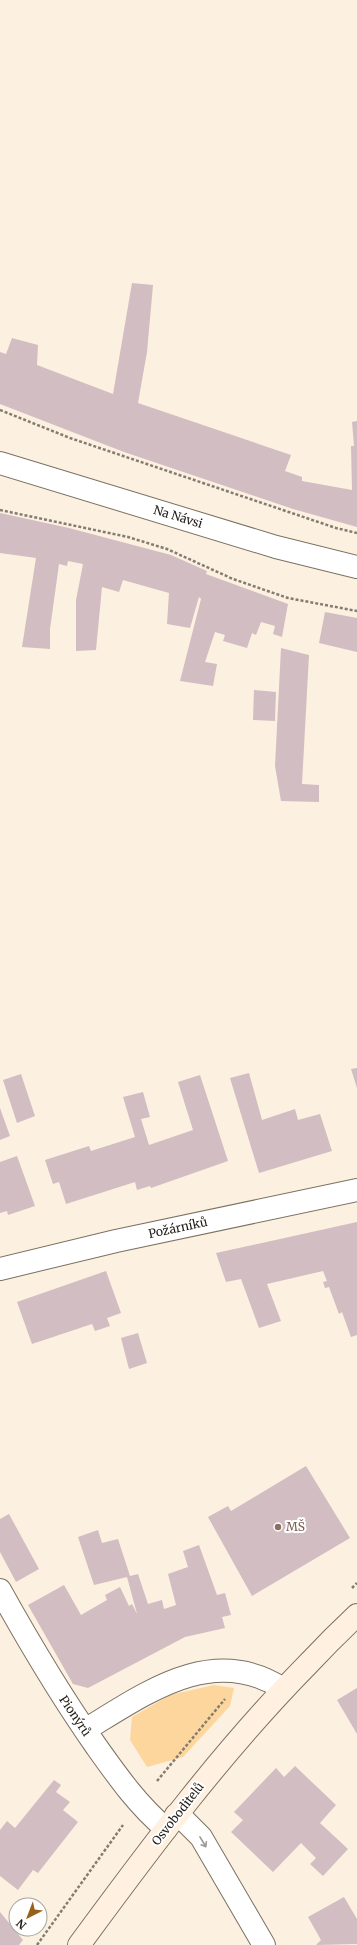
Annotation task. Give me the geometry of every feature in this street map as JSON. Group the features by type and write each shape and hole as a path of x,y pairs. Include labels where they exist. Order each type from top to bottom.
{"main road":[{"name":"Osvoboditelů","path":"78,1945 171,1822 241,1736 283,1689 357,1615"}],"street":[{"name":"Na Návsi","path":"0,463 276,547 357,567"},
{"name":"Požárníků","path":"0,1269 116,1242 357,1190"},
{"name":"Pionýrů","path":"0,1590 48,1675 84,1730 139,1804 171,1822 185,1821 201,1837 264,1945"},
{"path":"84,1730 144,1695 188,1676 224,1670 237,1670 267,1678 283,1689"}],"path":[{"path":"0,410 92,446 336,528 357,533"},
{"path":"0,510 128,537 167,549 233,579 288,598 357,611"},
{"path":"37,1945 139,1804"}],"shaded area":[{"path":"214,1685 234,1688 230,1706 183,1757 147,1767 130,1740 132,1717 170,1695"}],"building":[{"path":"132,283 153,285 147,352 138,403 291,455 285,471 302,477 302,481 352,490 351,446 354,446 352,422 357,421 357,527 293,509 124,452 0,404 0,352 6,354 12,338 38,345 37,365 113,394"},
{"path":"0,513 69,528 171,555 207,571 206,574 288,604 282,637 273,634 275,626 261,622 256,635 252,633 247,648 223,641 225,635 215,632 205,662 217,664 213,686 180,681 201,599 199,597 190,628 167,624 169,593 123,580 119,592 102,587 96,650 76,651 76,600 83,564 68,561 67,566 59,564 50,629 50,649 22,647 36,558 0,553"},
{"path":"325,612 357,618 357,652 319,643"},
{"path":"281,648 309,655 302,784 319,785 319,802 281,801 275,766"},
{"path":"254,690 276,692 275,721 253,720"},
{"path":"357,1068 357,1088 351,1069"},
{"path":"249,1073 262,1120 295,1109 298,1120 320,1114 332,1151 259,1173 230,1078"},
{"path":"21,1074 35,1116 17,1123 3,1080"},
{"path":"200,1075 228,1161 151,1188 150,1186 137,1190 135,1182 66,1204 59,1182 53,1184 45,1160 89,1146 91,1151 135,1137 123,1097 143,1092 150,1117 141,1119 149,1145 193,1130 178,1082"},
{"path":"0,1108 10,1136 0,1140"},
{"path":"17,1156 35,1206 8,1215 7,1211 0,1213 0,1162"},
{"path":"357,1222 357,1335 351,1337 342,1312 339,1314 329,1287 325,1288 323,1282 327,1281 323,1271 267,1284 281,1321 259,1328 241,1279 226,1282 216,1253"},
{"path":"106,1271 121,1313 107,1318 110,1326 95,1331 92,1324 32,1344 17,1302"},
{"path":"138,1333 147,1363 129,1369 121,1338"},
{"name":"MŠ","path":"306,1466 350,1538 252,1596 208,1517 228,1506 231,1511"},
{"path":"9,1514 39,1569 16,1582 0,1552 0,1519"},
{"path":"98,1530 102,1543 118,1539 130,1576 138,1574 148,1604 162,1600 164,1609 176,1605 168,1574 188,1567 183,1551 199,1545 217,1595 225,1593 231,1615 222,1617 225,1628 185,1637 88,1688 73,1684 28,1605 64,1585 81,1615 107,1600 105,1595 120,1587 129,1606 132,1604 137,1614 127,1577 94,1585 78,1537"},
{"path":"357,1688 357,1734 337,1700"},
{"path":"295,1766 336,1805 320,1823 348,1849 323,1876 310,1864 316,1858 301,1843 273,1872 231,1832 243,1820 234,1812 276,1768 284,1777"},
{"path":"54,1780 61,1785 56,1792 70,1802 63,1810 78,1822 38,1873 33,1870 18,1890 0,1876 0,1830 7,1821 15,1828"},
{"path":"344,1897 357,1919 357,1944 316,1945 321,1940 308,1917"},
{"path":"0,1912 8,1922 8,1937 21,1937 23,1940 19,1945 0,1945"}],"place":[{"name":"MŠ","path":"278,1527"}]}
